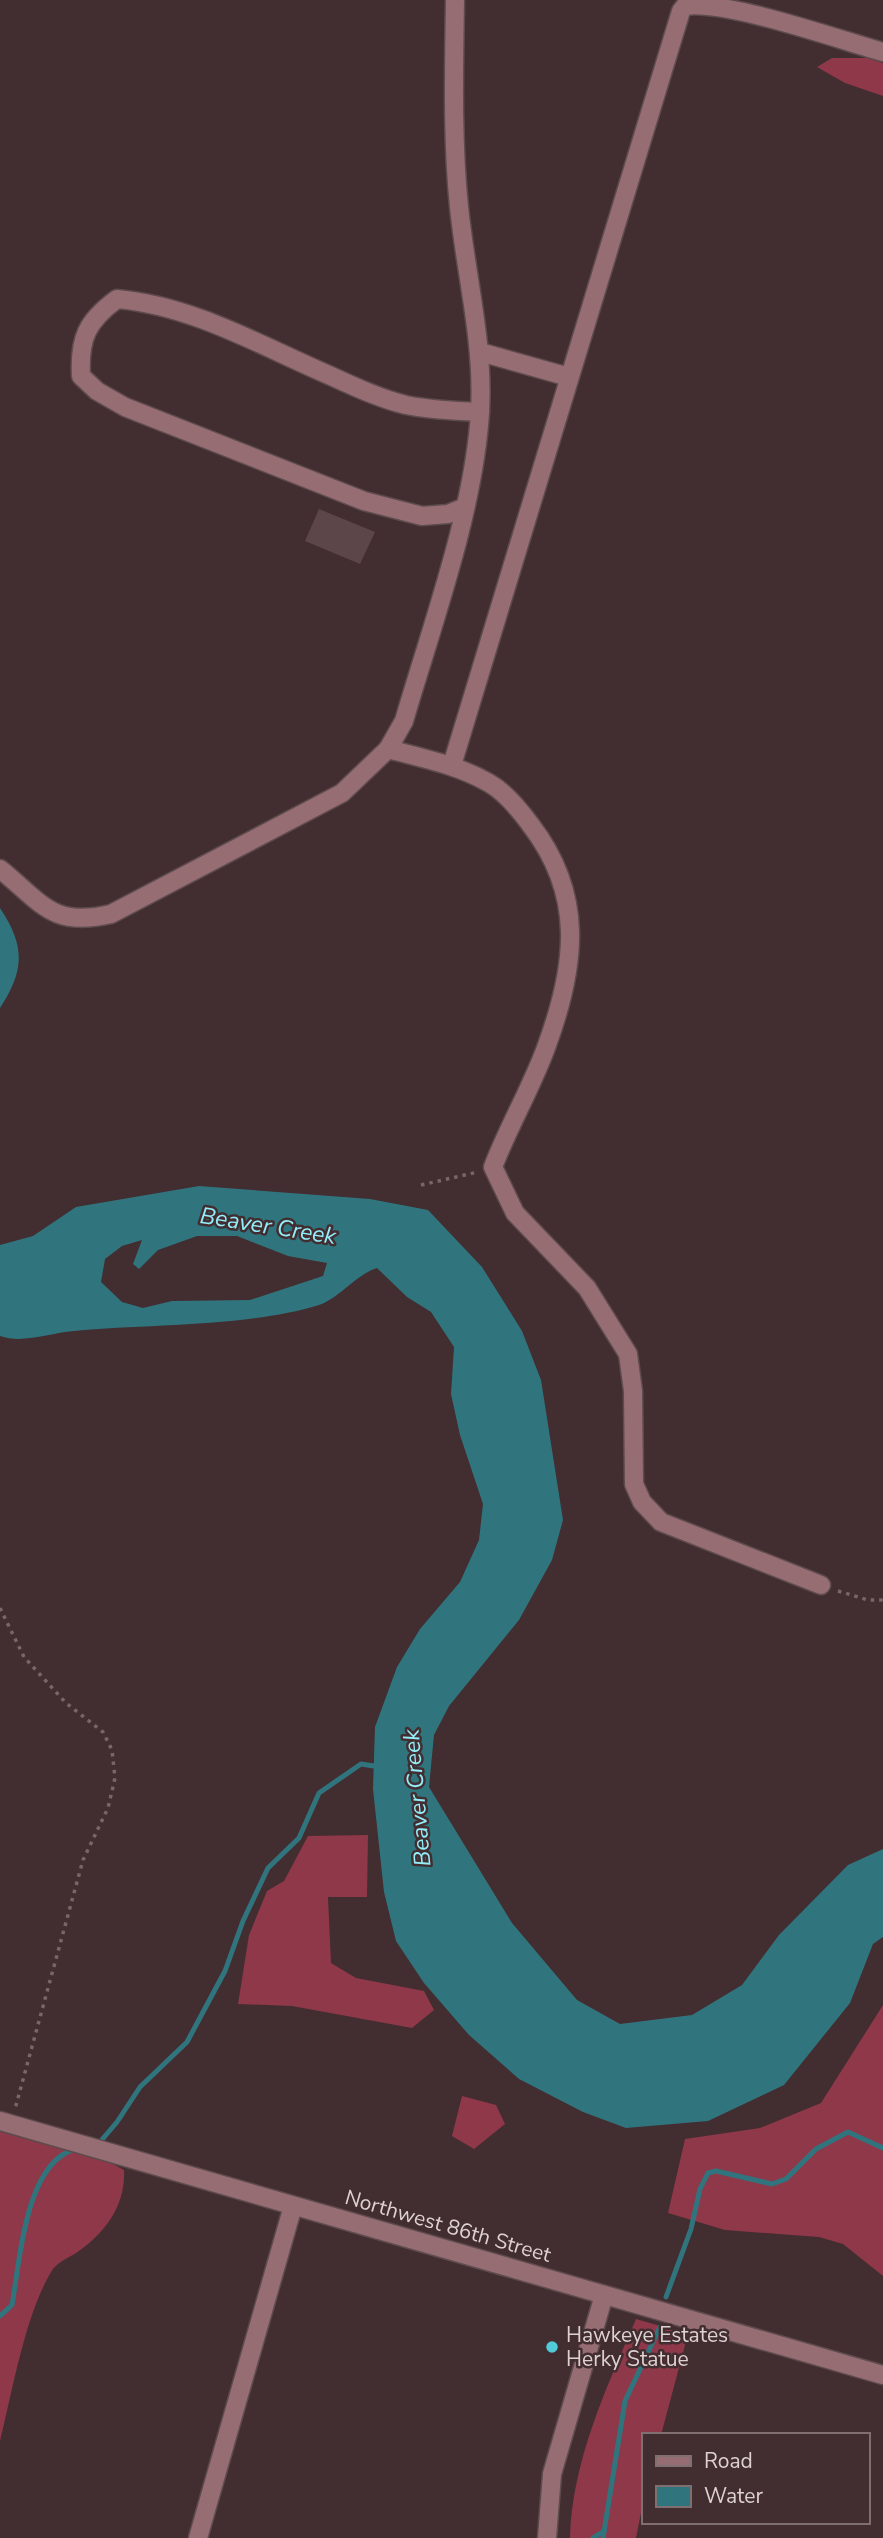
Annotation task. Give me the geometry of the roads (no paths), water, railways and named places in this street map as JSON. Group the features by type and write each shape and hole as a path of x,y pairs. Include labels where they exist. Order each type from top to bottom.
{"street":[{"path":"0,869 52,915 85,920 111,914 342,793 388,749 404,721 465,507 475,460 480,412 480,352 459,207 454,99 456,0"},
{"path":"452,765 685,6 700,3 733,10 883,52"},
{"path":"465,507 448,514 422,516 364,501 125,407 97,391 81,376 80,360 85,332 96,314 117,299 154,303 194,314 346,383 403,404 446,411 480,412"},
{"path":"480,352 569,377"},
{"path":"388,749 452,765 491,783 517,807 557,865 571,918 566,982 558,1013 533,1082 493,1167 516,1213 587,1289 628,1354 633,1391 634,1484 642,1502 661,1522 821,1585"},
{"name":"Northwest 86th Street","path":"6,2123 883,2375"},
{"path":"198,2538 293,2206"},
{"path":"547,2538 552,2474 604,2295"}],"water":[{"path":"0,908 14,935 19,959 14,982 0,1008"},
{"name":"Beaver Creek","path":"199,1186 370,1199 428,1210 482,1267 522,1331 541,1380 563,1520 552,1560 519,1620 449,1706 434,1735 429,1787 512,1923 577,2000 620,2024 692,2015 742,1985 779,1935 848,1865 883,1849 883,1937 873,1944 850,2003 784,2085 708,2121 626,2128 583,2112 519,2079 469,2035 424,1983 396,1941 384,1892 373,1789 375,1727 397,1667 420,1629 460,1582 479,1540 483,1504 460,1435 451,1394 454,1347 431,1312 407,1297 377,1268 327,1302 291,1312 230,1321 74,1331 18,1339 0,1336 0,1245 33,1236 76,1207","holes":["197,1236 237,1236 288,1256 327,1263 323,1276 250,1300 172,1301 143,1308 122,1302 101,1282 105,1259 122,1246 142,1240 133,1264 139,1269 158,1250"]}],"waterway":[{"path":"95,2143 100,2142 117,2122 140,2087 187,2042 225,1971 243,1921 268,1868 299,1838 319,1793 361,1764 380,1767"},
{"path":"666,2297 691,2229 700,2189 708,2173 716,2171 772,2184 786,2179 816,2149 848,2132 883,2148"},
{"path":"0,2316 12,2305 22,2240 35,2193 45,2173 58,2158 75,2149"},
{"path":"603,2538 625,2401 660,2327"},
{"path":"593,2538 604,2531"}],"place":[{"name":"Hawkeye Estates Herky Statue","path":"552,2347"}]}
